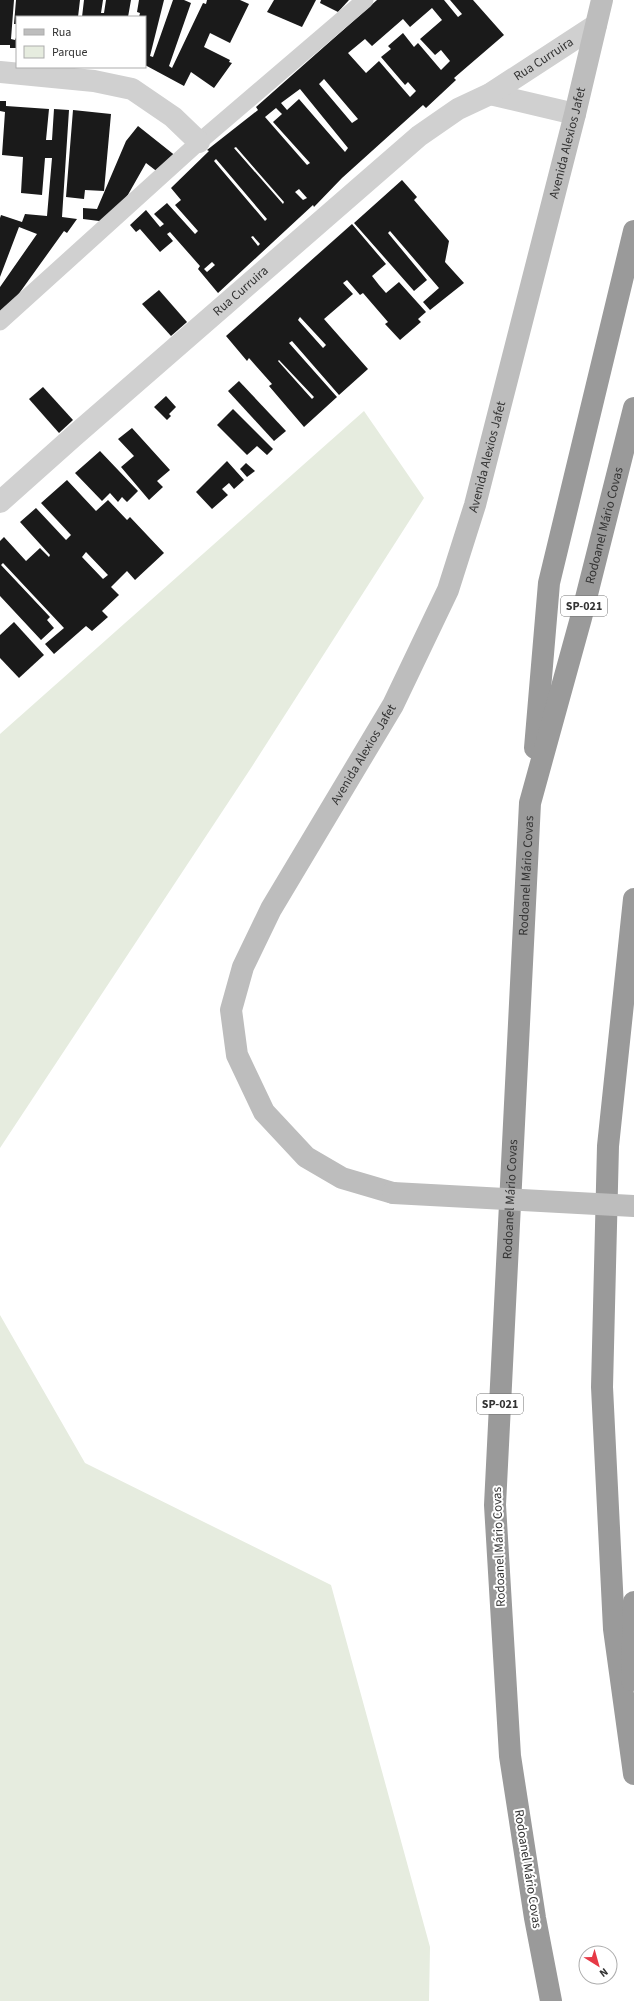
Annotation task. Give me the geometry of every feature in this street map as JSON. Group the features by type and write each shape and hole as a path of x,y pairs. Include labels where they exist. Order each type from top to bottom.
{"highway":[{"path":"530,803 549,583 634,231"},
{"name":"Rodoanel Mário Covas","path":"551,2001 535,1918 510,1756 495,1505 530,803 581,618 634,408"},
{"path":"634,899 608,1146 602,1387 614,1629 634,1774"},
{"path":"630,1749 634,1602"}],"main road":[{"name":"Avenida Alexios Jafet","path":"602,0 576,114 475,505 448,590 393,704 271,909 243,967 231,1010 238,1055 264,1112 306,1157 342,1178 393,1193 634,1206"}],"street":[{"name":"Rua Curruira","path":"0,502 419,136 458,109 490,94 596,25"},
{"path":"0,72 94,81 132,89 173,117 199,142"},
{"name":"Rua Curruira","path":"490,94 576,114"}],"lane":[{"path":"0,322 199,142 365,0"}],"green space":[{"path":"364,411 424,498 251,768 0,1148 0,734"},
{"path":"0,1315 85,1463 331,1585 430,1947 429,2001 0,2001"}],"building":[{"path":"0,0 14,0 11,39 15,40 16,38 16,48 10,48 10,45 0,45"},
{"path":"16,0 80,0 78,16 16,16 16,24 14,24"},
{"path":"84,0 103,0 101,13 104,13 106,0 131,0 128,16 82,16"},
{"path":"139,0 164,0 150,56 153,57 173,0 184,0 191,3 169,66 172,68 203,3 206,4 207,0 240,0 249,4 230,43 210,33 204,47 230,60 229,62 232,63 214,88 191,72 184,86 146,66 146,16 139,16 140,13 137,12"},
{"path":"274,0 316,0 302,27 267,12"},
{"path":"321,0 349,0 338,12 320,3"},
{"path":"377,0 444,0 458,17 462,14 450,0 473,0 504,35 454,78 456,80 426,108 423,105 342,178 314,207 313,205 218,293 198,269 200,266 170,232 167,234 173,241 160,252 140,229 136,232 130,225 146,210 160,227 164,224 154,214 167,203 195,234 198,231 175,205 181,200 171,188 209,151 207,150 258,110 256,107","holes":["432,8 442,20 420,39 435,55 441,50 450,61 441,70 418,43 414,47 403,33 388,46 391,49 381,57 405,85 408,82 416,91 410,97 379,61 366,73 348,53 365,39 372,46 403,19 410,27","324,79 358,119 352,123 319,84","300,89 348,148 345,152 299,99 287,110 281,103","276,108 282,114 273,122 310,163 307,165 265,117","236,147 284,202 283,204 234,148","216,159 267,219 265,221 214,161","299,189 307,198 303,200 295,192","253,236 260,244 258,246 251,237","212,262 215,265 207,272 204,269"]},
{"path":"0,101 6,101 6,106 49,109 46,140 52,140 54,109 69,110 62,217 77,219 67,233 64,231 0,320 0,287 37,234 19,227 0,277 0,218 1,215 22,222 25,214 47,216 52,158 45,158 42,195 21,193 23,157 2,155 5,112 0,111"},
{"path":"73,110 111,114 104,191 85,190 84,199 66,197"},
{"path":"138,126 177,157 159,173 146,163 121,207 107,222 83,219 83,208 97,209 126,141"},
{"path":"402,180 417,197 414,200 449,241 445,262 464,283 430,310 423,302 439,288 390,231 388,233 427,280 414,291 354,223"},
{"path":"352,224 386,264 372,276 379,285 386,293 399,282 426,312 418,319 421,322 400,340 385,324 388,322 363,293 360,295 347,280 343,283 353,294 324,319 368,369 339,395 292,341 289,343 337,397 304,427 269,386 272,384 249,358 247,361 226,336","holes":["300,317 326,345 323,348 298,320","279,360 314,397 312,399 278,361"]},
{"path":"159,290 187,322 171,336 142,304"},
{"path":"239,381 286,431 274,441 228,391"},
{"path":"43,387 73,420 59,433 29,399"},
{"path":"166,396 176,407 169,414 171,416 167,420 154,407"},
{"path":"233,409 273,449 267,455 257,446 247,455 217,425"},
{"path":"132,428 170,470 157,481 163,487 149,500 121,467 134,456 118,439"},
{"path":"100,451 138,491 127,502 122,497 118,502 110,493 102,501 75,473"},
{"path":"227,461 244,480 234,489 229,483 222,489 228,495 212,509 196,492"},
{"path":"246,463 255,471 247,477 240,469"},
{"path":"67,480 96,511 108,500 127,520 130,517 164,553 135,580 127,571 111,587 119,595 102,611 108,617 92,631 86,626 54,654 45,644 64,628 3,563 1,565 50,617 47,620 54,628 41,640 0,596 0,541 4,537 26,561 40,548 49,557 50,555 20,522 36,508 66,540 71,535 41,503","holes":["86,552 108,575 103,579 82,557"]},
{"path":"14,622 44,655 19,678 0,658 0,635"}]}
